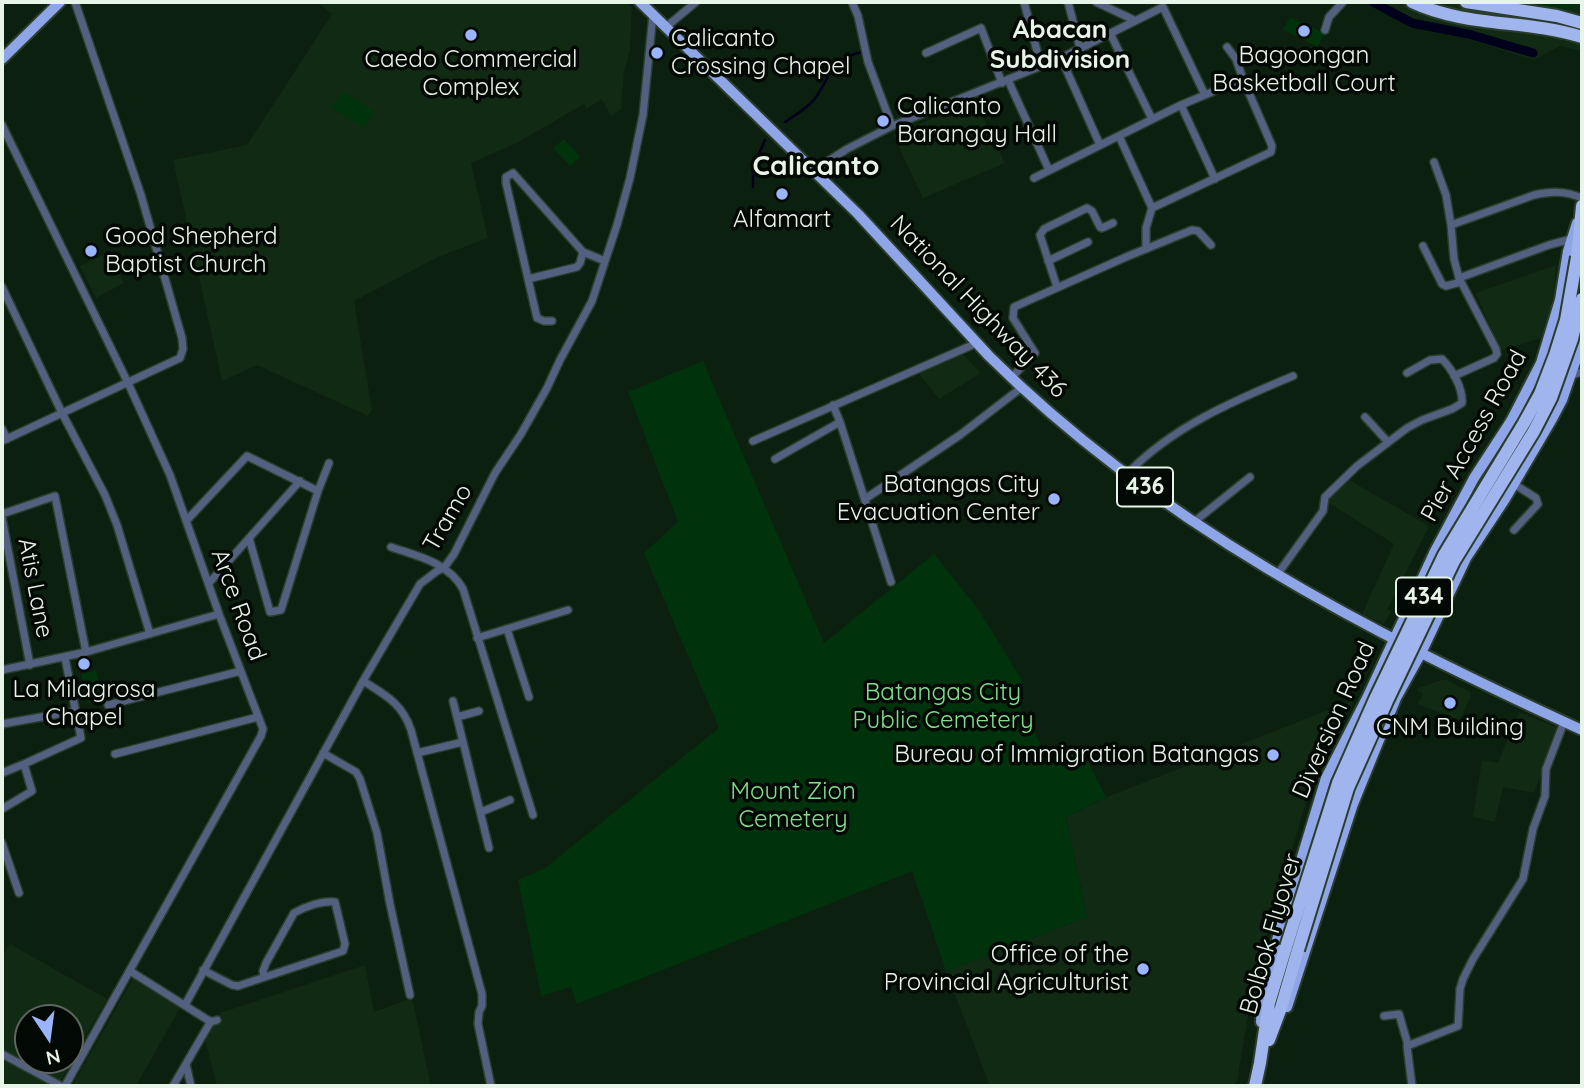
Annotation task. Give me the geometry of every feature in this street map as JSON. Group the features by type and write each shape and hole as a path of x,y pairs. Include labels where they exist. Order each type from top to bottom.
{"highway":[{"path":"1412,2 1467,19 1542,27 1582,37"},
{"path":"1466,2 1580,19"},
{"name":"Bolbok Flyover","path":"1260,1063 1281,1008 1292,948 1338,783 1444,555 1524,423 1545,382 1566,320 1582,208"},
{"name":"Bolbok Flyover","path":"1292,948 1348,788 1454,561 1534,431 1551,398 1572,339 1582,299"},
{"name":"Diversion Road","path":"1255,1086 1260,1063"}],"main road":[{"path":"2,60 60,2"},
{"name":"National Highway 436","path":"643,3 896,253 1011,378 1072,433 1194,522 1277,575 1393,639 1582,730"},
{"name":"Pier Access Road","path":"1393,639 1474,478 1511,421 1541,363 1560,300 1571,239 1582,208"},
{"name":"434","path":"1421,653 1466,558 1514,484 1577,373 1582,342"},
{"name":"Diversion Road","path":"1260,1063 1262,999 1278,936 1326,778 1367,698 1393,639"},
{"name":"Diversion Road","path":"1260,1063 1287,1007 1353,804 1396,698 1421,653"}],"street":[{"path":"2,429 4,440 180,358 183,349 141,195 75,2"},
{"path":"666,27 696,2"},
{"path":"852,2 858,16 868,62 892,126"},
{"path":"1024,2 1041,66"},
{"path":"1068,2 1080,48"},
{"path":"1096,2 1135,20"},
{"path":"1325,30 1329,17 1343,2"},
{"path":"814,170 892,126 1061,58 1163,8 1205,95"},
{"name":"Tramo","path":"185,1005 363,681 420,584 444,568 458,547 495,473 521,434 592,301 625,197 643,115 653,14"},
{"path":"926,53 981,28 1049,170"},
{"path":"1110,33 1152,119"},
{"path":"1152,208 1273,149 1236,59 1227,47"},
{"path":"1061,58 1100,145"},
{"path":"1034,178 1181,105 1243,79"},
{"path":"1181,105 1215,179"},
{"name":"Arce Road","path":"2,125 170,475 262,729 261,736 63,1086"},
{"path":"1119,136 1152,208 1146,228 1146,249"},
{"path":"1434,162 1446,195 1454,259 1460,280 1497,354 1494,358 1454,376"},
{"path":"552,321 537,318 506,177 516,175 583,251 605,261"},
{"path":"1451,225 1548,192 1563,192 1582,198"},
{"path":"1057,287 1040,235 1044,229 1087,208 1093,211 1102,228 1113,223"},
{"path":"1011,378 1035,353 1013,318 1014,307 1192,230 1198,231 1210,245"},
{"path":"1423,246 1442,284 1446,286 1549,245 1571,239"},
{"path":"1048,261 1088,242"},
{"path":"528,279 577,267 583,251"},
{"path":"2,287 62,414 105,495 117,525 150,634"},
{"path":"753,441 977,343"},
{"path":"1277,575 1322,511 1325,497 1363,461 1414,423 1462,403 1454,376 1445,361 1438,358 1425,362 1407,373"},
{"path":"1127,474 1147,454 1193,422 1293,376"},
{"path":"864,499 960,435 1021,388"},
{"path":"833,405 891,582"},
{"path":"1365,417 1388,442"},
{"path":"775,459 840,422"},
{"path":"187,520 247,456 318,491"},
{"path":"249,538 270,612 281,610 318,491 330,463"},
{"path":"1194,522 1250,477"},
{"path":"209,583 300,481"},
{"path":"1514,484 1538,502 1514,530"},
{"path":"2,516 55,496 89,652"},
{"name":"Atis Lane","path":"2,516 30,665"},
{"path":"391,547 429,559 444,568 463,589 533,816"},
{"path":"477,638 568,610"},
{"path":"2,670 89,652 219,614"},
{"path":"507,629 529,697"},
{"path":"2,773 81,738 65,658"},
{"path":"108,705 241,671"},
{"path":"363,681 397,704 409,724 482,994 478,1024 491,1086"},
{"path":"453,701 489,848"},
{"path":"2,724 75,711"},
{"path":"457,717 480,711"},
{"path":"115,754 258,717"},
{"path":"1408,1045 1458,1026 1463,979 1523,879 1533,829 1545,796 1546,769 1564,722"},
{"path":"417,753 463,742"},
{"path":"323,753 356,772 360,779 377,833 410,995"},
{"path":"2,808 32,792 24,764"},
{"path":"481,812 510,800"},
{"path":"2,843 19,893"},
{"path":"203,970 234,986 245,985 344,950 335,902 328,901 294,913 266,963 264,977"},
{"path":"130,971 214,1021 173,1086"},
{"path":"1384,1016 1399,1014 1408,1045 1406,1048 1412,1086"},
{"path":"2,1054 63,1086"},
{"path":"186,1063 191,1086"}],"shaded area":[{"path":"317,2 626,2 632,7 630,50 624,72 621,109 611,116 602,99 586,109 584,104 517,143 471,163 488,238 438,257 354,301 372,410 368,416 257,365 222,381 173,160 247,145 332,14"},
{"path":"1367,2 1582,2 1582,51 1560,46 1534,60 1470,40 1412,27"},
{"path":"975,101 1005,163 923,198 893,135"},
{"path":"109,252 124,283 96,298 80,266"},
{"path":"1556,265 1553,299 1541,338 1500,351 1476,293"},
{"path":"962,353 981,373 939,399 917,371"},
{"path":"1349,480 1429,526 1387,610 1391,611 1384,624 1362,614 1394,544 1329,503 1328,498"},
{"path":"1444,679 1472,693 1460,720 1418,704 1423,694 1416,689"},
{"path":"1354,700 1320,762 1303,812 1254,980 1237,1081 1233,1086 990,1086 946,971 1087,917 1066,817 1107,797"},
{"path":"1519,712 1559,728 1534,793 1503,787 1495,822 1473,817 1482,760 1498,763"},
{"path":"10,944 107,999 84,1040 84,1004 14,1004 14,1057 2,1050 2,957"},
{"path":"365,965 374,1012 412,998 431,1086 217,1086 205,1040 220,1013"},
{"path":"133,979 180,1008 136,1086 72,1086 79,1074 84,1074 84,1065"},
{"path":"2,1057 14,1063 14,1074 34,1074 56,1086 2,1086"},
{"path":"46,1074 65,1074 60,1082"}],"green space":[{"path":"1518,2 1581,2 1564,9"},
{"name":"Bagoongan Basketball Court","path":"1290,17 1324,33 1318,47 1283,30"},
{"path":"343,91 374,111 363,127 332,108"},
{"path":"564,139 580,157 570,166 553,148"},
{"path":"703,361 824,643 934,554 978,609 1022,680 1013,696 1047,755 1079,744 1106,797 1066,817 1087,917 946,971 912,871 577,1004 571,987 541,996 518,880 545,868 719,728 644,553 678,522 628,392"},
{"path":"96,670 102,699 87,703 81,674"}],"waterway":[{"path":"1373,2 1412,23 1468,34 1533,53"},
{"path":"785,122 813,101 837,63 862,52"},
{"path":"753,187 753,167 765,140"}],"place":[{"name":"Bagoongan Basketball Court","path":"1304,31"},
{"name":"Caedo Commercial Complex","path":"471,35"},
{"name":"Calicanto Crossing Chapel","path":"657,53"},
{"name":"Calicanto Barangay Hall","path":"883,121"},
{"name":"Alfamart","path":"782,194"},
{"name":"Good Shepherd Baptist Church","path":"91,251"},
{"name":"Batangas City Evacuation Center","path":"1054,499"},
{"name":"La Milagrosa Chapel","path":"84,664"},
{"name":"CNM Building","path":"1450,703"},
{"name":"Bureau of Immigration Batangas","path":"1273,755"},
{"name":"Office of the Provincial Agriculturist","path":"1143,969"}],"district":[{"name":"Abacan Subdivision","path":"1060,45"},
{"name":"Calicanto","path":"816,167"}],"park label":[{"name":"Batangas City Public Cemetery","path":"943,707"},
{"name":"Mount Zion Cemetery","path":"793,806"}]}
